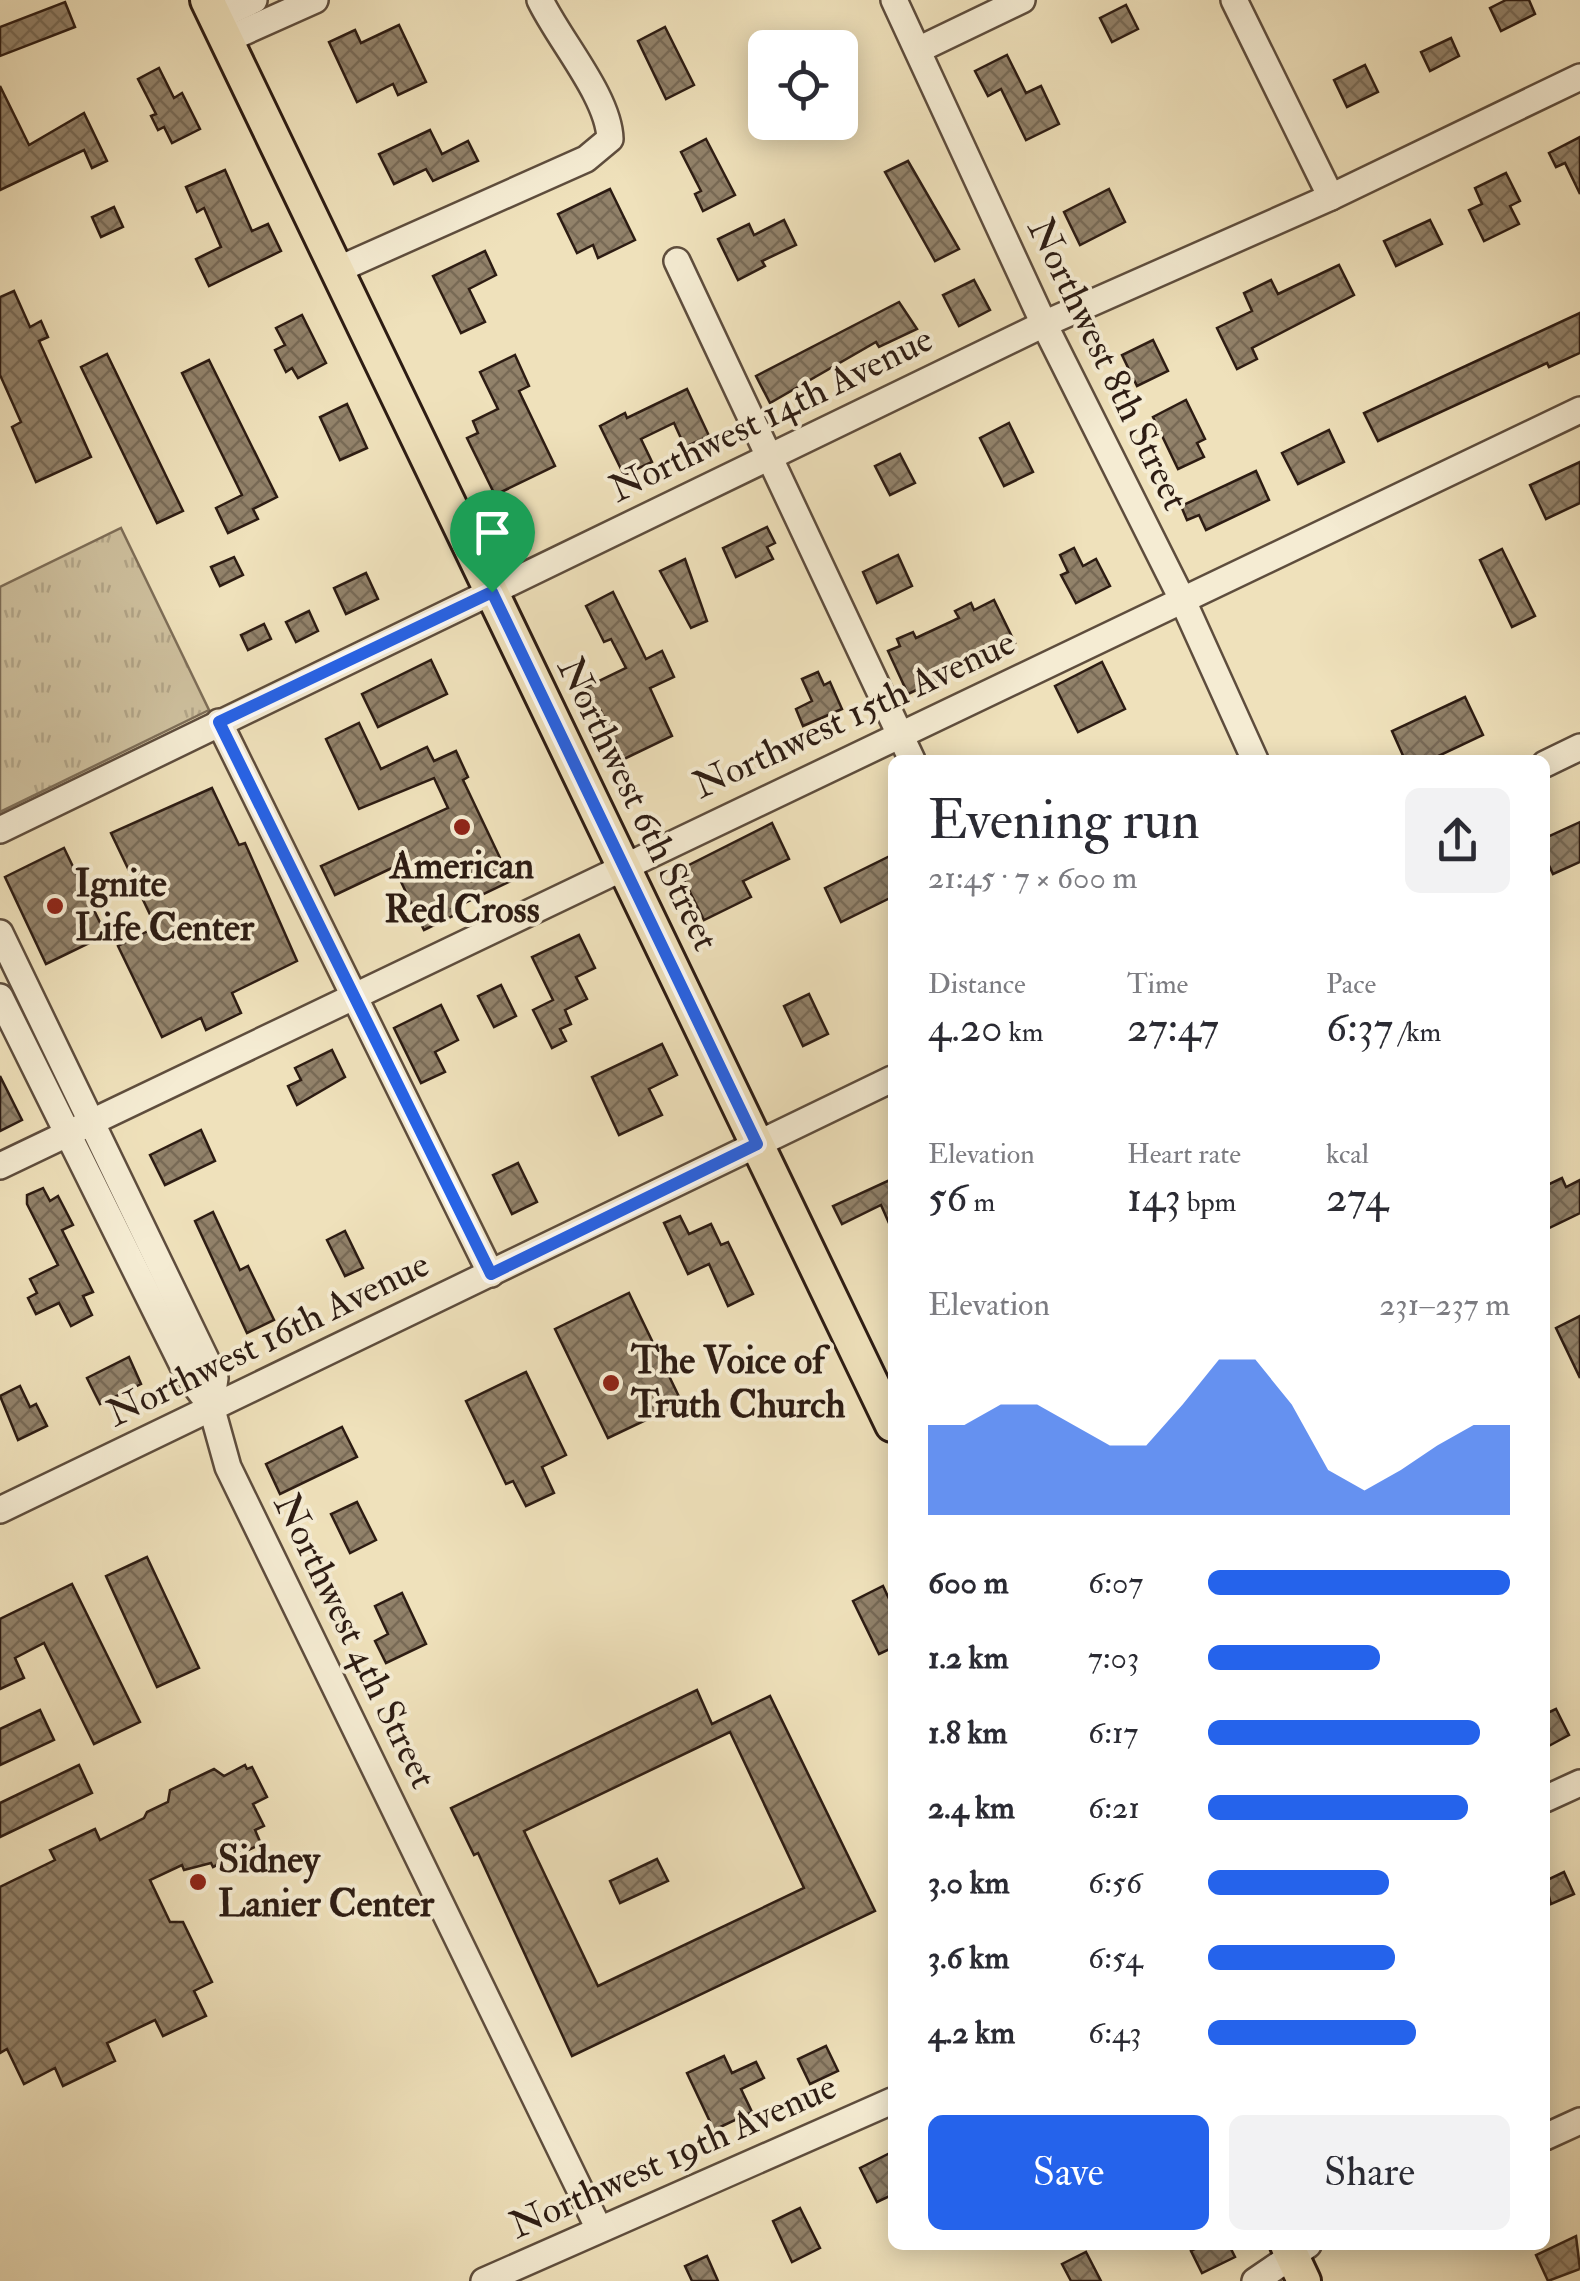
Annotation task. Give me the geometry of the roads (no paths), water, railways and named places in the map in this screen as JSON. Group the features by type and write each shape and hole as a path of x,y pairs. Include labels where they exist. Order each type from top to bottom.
{"main road":[{"name":"Northwest 6th Street","path":"217,19 888,1418"}],"street":[{"path":"217,19 254,0"},
{"path":"217,19 315,0"},
{"path":"337,270 586,158 610,139 598,98 558,40 540,0"},
{"name":"Northwest 8th Street","path":"894,0 1044,324 1184,601 1253,755"},
{"path":"918,50 1022,0"},
{"path":"1234,0 1331,198"},
{"name":"Northwest 14th Avenue","path":"0,830 1044,324 1331,198 1580,77"},
{"path":"677,261 910,755"},
{"name":"Northwest 15th Avenue","path":"0,1166 1580,410"},
{"path":"219,722 491,1274"},
{"path":"1550,762 1580,748"},
{"name":"Northwest 4th Street","path":"0,934 94,1120 215,1378 210,1406"},
{"name":"Northwest 4th Street","path":"0,996 188,1376 210,1406 228,1467 599,2229"},
{"name":"Northwest 16th Avenue","path":"0,1510 888,1080"},
{"path":"1550,1797 1580,1782"},
{"name":"Northwest 19th Avenue","path":"484,2281 888,2103"},
{"path":"1550,2135 1580,2121"},
{"path":"1255,2281 1298,2257"}],"place":[{"name":"American Red Cross","path":"462,827"},
{"name":"Ignite Life Center","path":"55,906"},
{"name":"The Voice of Truth Church","path":"611,1383"},
{"name":"Sidney Lanier Center","path":"198,1882"}]}
